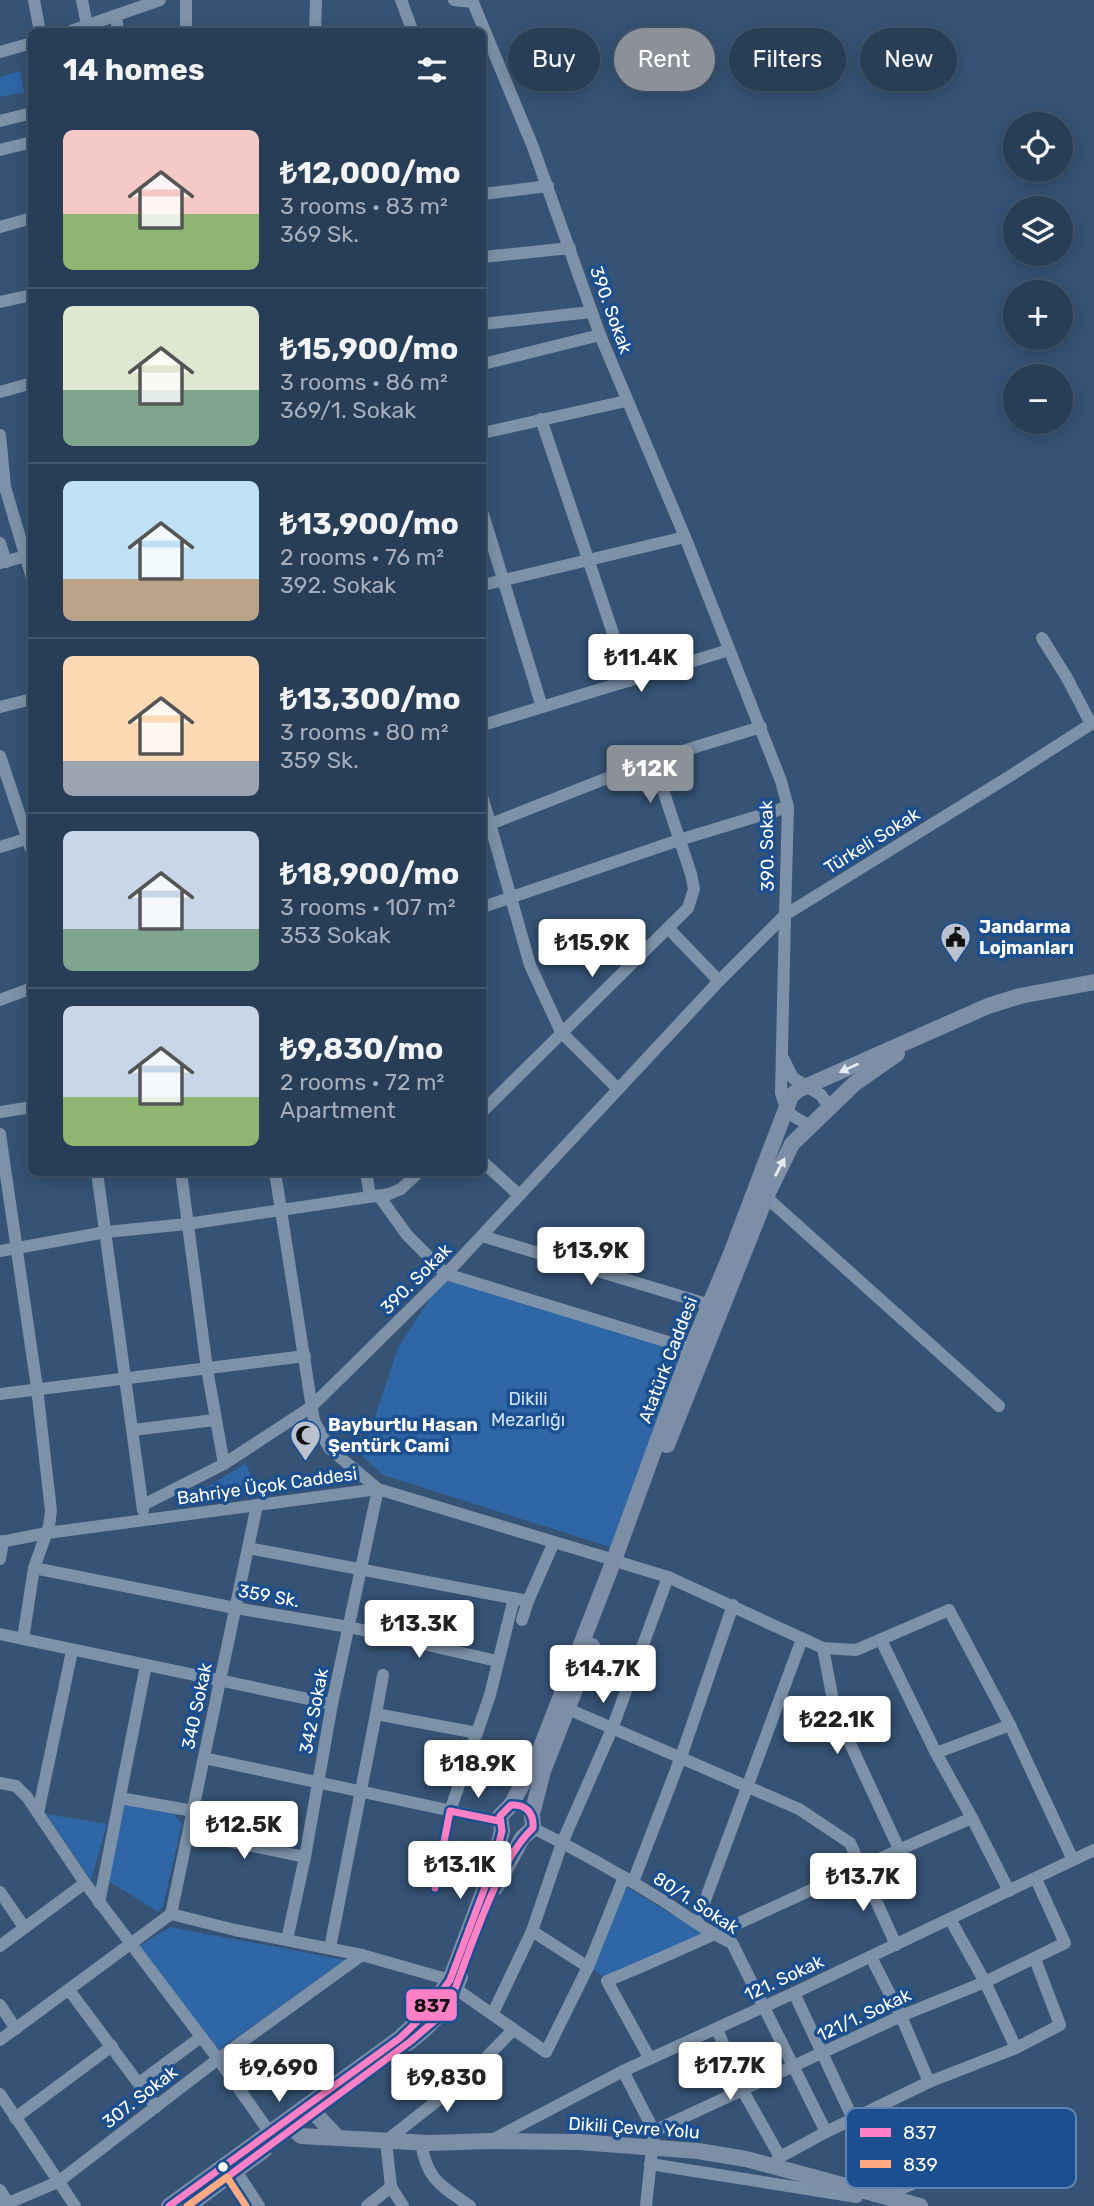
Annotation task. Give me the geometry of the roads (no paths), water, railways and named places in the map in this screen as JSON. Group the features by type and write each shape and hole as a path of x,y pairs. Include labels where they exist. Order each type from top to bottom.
{"main road":[{"name":"Atatürk Caddesi","path":"188,2206 236,2171 400,2038 453,1984 501,1874 529,1827 543,1771 568,1709 691,1349 791,1096 807,1086 988,1006 1020,996 1094,982"},
{"name":"Atatürk Caddesi","path":"453,1984 493,1866 503,1812 511,1805 538,1755 766,1196 792,1144 854,1084 912,1044 957,1020"},
{"path":"500,1826 508,1837 529,1827 525,1807 511,1805"},
{"path":"311,2110 338,2137"},
{"name":"Atatürk Caddesi","path":"169,2206 270,2133 289,2126"},
{"name":"Dikili Çevre Yolu","path":"289,2126 301,2136 421,2143 653,2139 723,2154 776,2161 857,2197 885,2196 920,2206"}],"street":[{"path":"34,0 39,28"},
{"path":"82,0 87,25"},
{"path":"79,28 160,0"},
{"path":"186,0 186,28"},
{"path":"315,28 316,0"},
{"path":"401,0 412,28"},
{"path":"454,0 473,1"},
{"name":"390. Sokak","path":"473,1 484,28"},
{"path":"116,15 118,28"},
{"name":"390. Sokak","path":"143,1505 224,1464 311,1407 446,1274 719,981 785,915 788,807 781,781 685,537 626,401 591,312 548,186 486,33"},
{"path":"0,52 28,44"},
{"path":"0,121 28,114"},
{"path":"0,150 28,143"},
{"path":"486,194 548,186"},
{"path":"0,227 28,219"},
{"path":"486,257 570,248"},
{"path":"0,302 28,296"},
{"path":"486,324 591,312"},
{"path":"486,363 600,335"},
{"path":"0,392 28,384"},
{"path":"486,432 626,401"},
{"path":"541,419 629,681"},
{"path":"0,435 2,487 28,556 3,562 0,543"},
{"path":"486,524 542,707"},
{"path":"486,584 685,537"},
{"path":"1042,638 1092,723"},
{"path":"486,724 729,650"},
{"path":"0,707 28,700"},
{"name":"Türkeli Sokak","path":"785,915 1092,723"},
{"path":"618,1088 561,1032 530,965 512,898 487,825 653,760 761,727"},
{"path":"0,756 28,835"},
{"path":"486,1108 688,908 694,889 653,760"},
{"path":"486,906 679,840 788,807"},
{"path":"0,846 28,838"},
{"path":"785,915 781,1093 785,1109 795,1118 812,1126"},
{"path":"668,928 719,981"},
{"path":"0,1000 28,990"},
{"path":"782,1054 793,1078 821,1095 830,1108"},
{"path":"0,1112 28,1108"},
{"path":"0,1134 37,1388 51,1511 47,1533 34,1568 23,1639"},
{"path":"486,1165 519,1195"},
{"path":"98,1176 143,1505 142,1521"},
{"path":"181,1176 214,1420 224,1464"},
{"path":"276,1176 311,1407 317,1430 330,1449 378,1489"},
{"path":"367,1176 374,1196 407,1235 446,1274 691,1349"},
{"path":"0,1251 106,1232 187,1224 374,1196 396,1192 414,1176"},
{"path":"766,1196 999,1406"},
{"path":"482,1236 710,1305"},
{"path":"0,1394 305,1356"},
{"path":"133,1430 214,1420"},
{"name":"Bahriye Üçok Caddesi","path":"2,1541 378,1489 668,1577 823,1648"},
{"name":"342 Sokak","path":"287,1940 305,1857 332,1704 378,1489"},
{"name":"340 Sokak","path":"171,1914 257,1505"},
{"path":"0,1559 2,1541"},
{"path":"522,1620 554,1542"},
{"path":"248,1548 528,1601"},
{"name":"359 Sk.","path":"34,1568 235,1608 349,1627 497,1661"},
{"path":"493,2013 532,1930 562,1843 612,1729 668,1577"},
{"path":"450,1811 490,1695 513,1598"},
{"path":"0,2040 171,1914 362,1955 453,1984 513,2030 547,2052 629,1880 681,1758 733,1605"},
{"path":"899,1849 835,1711 823,1648 856,1650 949,1610 1010,1725 1073,1860"},
{"path":"0,1634 332,1704"},
{"path":"697,1922 802,1639"},
{"path":"881,1640 936,1753 1009,1891"},
{"path":"38,1813 72,1651"},
{"path":"99,1903 146,1665"},
{"path":"330,1948 383,1675"},
{"path":"568,1709 799,1809 850,1843 896,1945"},
{"path":"376,1714 477,1733"},
{"path":"936,1753 1010,1725"},
{"path":"204,1758 450,1811 500,1826"},
{"path":"0,1783 16,1786 27,1797 99,1903 218,2059 270,2133"},
{"path":"120,1798 193,1811"},
{"path":"650,2059 607,1981 715,1936 859,1866 972,1818"},
{"name":"80/1. Sokak","path":"529,1827 629,1880 715,1936 732,1943 826,2132"},
{"path":"190,1833 305,1857"},
{"name":"121. Sokak","path":"490,2141 623,2071 871,1957 1094,1850"},
{"name":"121/1. Sokak","path":"653,2139 743,2091 901,2016 985,1982 1065,1943 1035,1879"},
{"path":"0,1946 85,1883"},
{"path":"0,1892 24,1927"},
{"path":"950,1919 985,1982 1016,2048"},
{"path":"532,1930 588,1967"},
{"name":"307. Sokak","path":"4,2205 58,2182 218,2059 362,1955"},
{"path":"871,1957 901,2016 929,2082"},
{"path":"876,2108 929,2082 1016,2048 1060,2025 1035,1959"},
{"path":"69,1990 156,2108"},
{"path":"794,1993 848,2108"},
{"path":"0,2005 16,2029"},
{"path":"717,2029 776,2161 846,2122"},
{"path":"403,2206 391,2187 386,2141 466,2078 513,2030"},
{"path":"139,2083 201,2037"},
{"path":"15,2118 112,2046"},
{"path":"623,2071 653,2139 646,2206"},
{"path":"0,2094 75,2206"},
{"path":"421,2143 424,2163 429,2172 445,2189 470,2206"},
{"path":"650,2164 857,2197"},
{"path":"236,2171 259,2206"},
{"path":"367,2206 391,2187"},
{"path":"885,2196 903,2188"},
{"path":"0,2190 4,2205"}],"place":[{"name":"Jandarma Lojmanları","path":"956,964"},
{"name":"Bayburtlu Hasan Şentürk Cami","path":"305,1462"}],"park label":[{"name":"Dikili Mezarlığı","path":"528,1409"}]}
